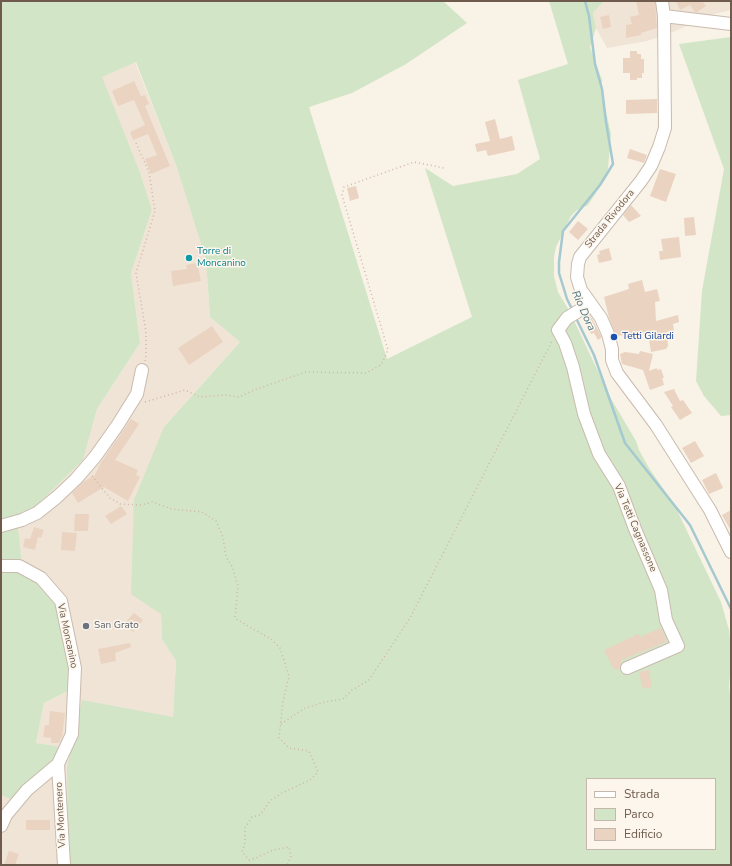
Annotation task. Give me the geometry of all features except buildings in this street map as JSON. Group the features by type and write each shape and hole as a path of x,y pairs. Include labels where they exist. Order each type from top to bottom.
{"street":[{"name":"Strada Rivodora","path":"662,1 664,24 665,128 656,153 641,181 580,257 577,277 586,307 601,318 608,334 612,349 612,360 617,373 660,431 710,510 731,552"},
{"path":"664,24 731,24"},
{"path":"560,334 567,318 586,307"},
{"name":"Via Tetti Cagnassone","path":"560,334 565,343 573,367 584,414 599,454 619,486 635,529 661,590 666,620 678,646 627,668"},
{"path":"1,526 22,520 37,513 76,479 117,426 137,394 142,370"},
{"name":"Via Moncanino","path":"1,566 18,566 41,578 61,601 75,668 72,734 58,764"},
{"path":"1,826 6,815 27,790 58,764"},
{"name":"Via Montenero","path":"58,764 64,865"}],"path":[{"path":"136,142 149,172 155,211 136,273 146,332 146,356 142,370"},
{"path":"129,406 185,390 200,397 226,395 239,397 254,390 306,372 366,373 381,365 388,350 342,195 344,187 414,162 444,168"},
{"path":"280,724 305,708 324,702 343,699 352,690 369,680 410,618 560,334"},
{"path":"88,465 97,484 110,498 120,504 141,505 152,502 172,509 202,512 216,521 222,537 226,557 232,566 238,586 235,618 252,630 270,639 280,648 289,676 283,701 280,738 289,748 309,751 318,772 310,780 282,793 270,801 260,816 252,817 245,828 246,843 242,852 249,860 273,850 289,847 292,856 287,865"}],"shaded area":[{"path":"604,1 731,1 731,10 711,15 673,32 647,41 607,48 596,28 593,13"},
{"path":"135,62 176,165 206,260 210,317 240,342 164,427 161,614 162,639 176,661 173,717 69,865 1,865 1,795 13,799 62,747 36,743 44,703 70,690 23,574 17,528 1,531 1,519 30,512 83,460 97,409 140,343 131,273 152,210 141,175 101,77"}],"green space":[{"path":"1,1 443,1 467,23 406,64 352,93 309,107 387,359 472,317 425,168 453,186 517,174 540,159 518,80 568,64 549,1 604,1 593,13 596,28 590,47 602,80 602,94 611,134 608,169 603,182 588,205 577,210 571,216 556,247 554,257 554,276 558,292 570,312 610,397 636,441 639,450 649,468 675,506 721,602 729,630 731,649 729,686 731,705 731,865 69,865 67,768 82,700 173,717 176,661 162,639 161,614 131,594 134,500 164,427 240,342 210,317 206,260 176,165 136,62 102,77 141,175 152,210 131,273 140,343 97,409 83,460 30,512 1,519"},
{"path":"731,37 731,415 721,416 704,396 696,381 702,291 724,169 679,44"},
{"path":"18,528 23,574 38,582 58,602 73,669 70,690 44,703 36,743 62,747 56,762 13,800 1,795 1,531"}],"waterway":[{"name":"Rio Dora","path":"573,311 567,299 559,273 563,231 600,185 613,164 602,89 595,64 589,16 585,1"},
{"name":"Rio Dora","path":"576,318 594,355 625,443 690,525 731,609"}],"place":[{"name":"Torre di Moncanino","path":"189,258"},
{"name":"Tetti Gilardi","path":"614,337"},
{"name":"San Grato","path":"86,626"}]}
